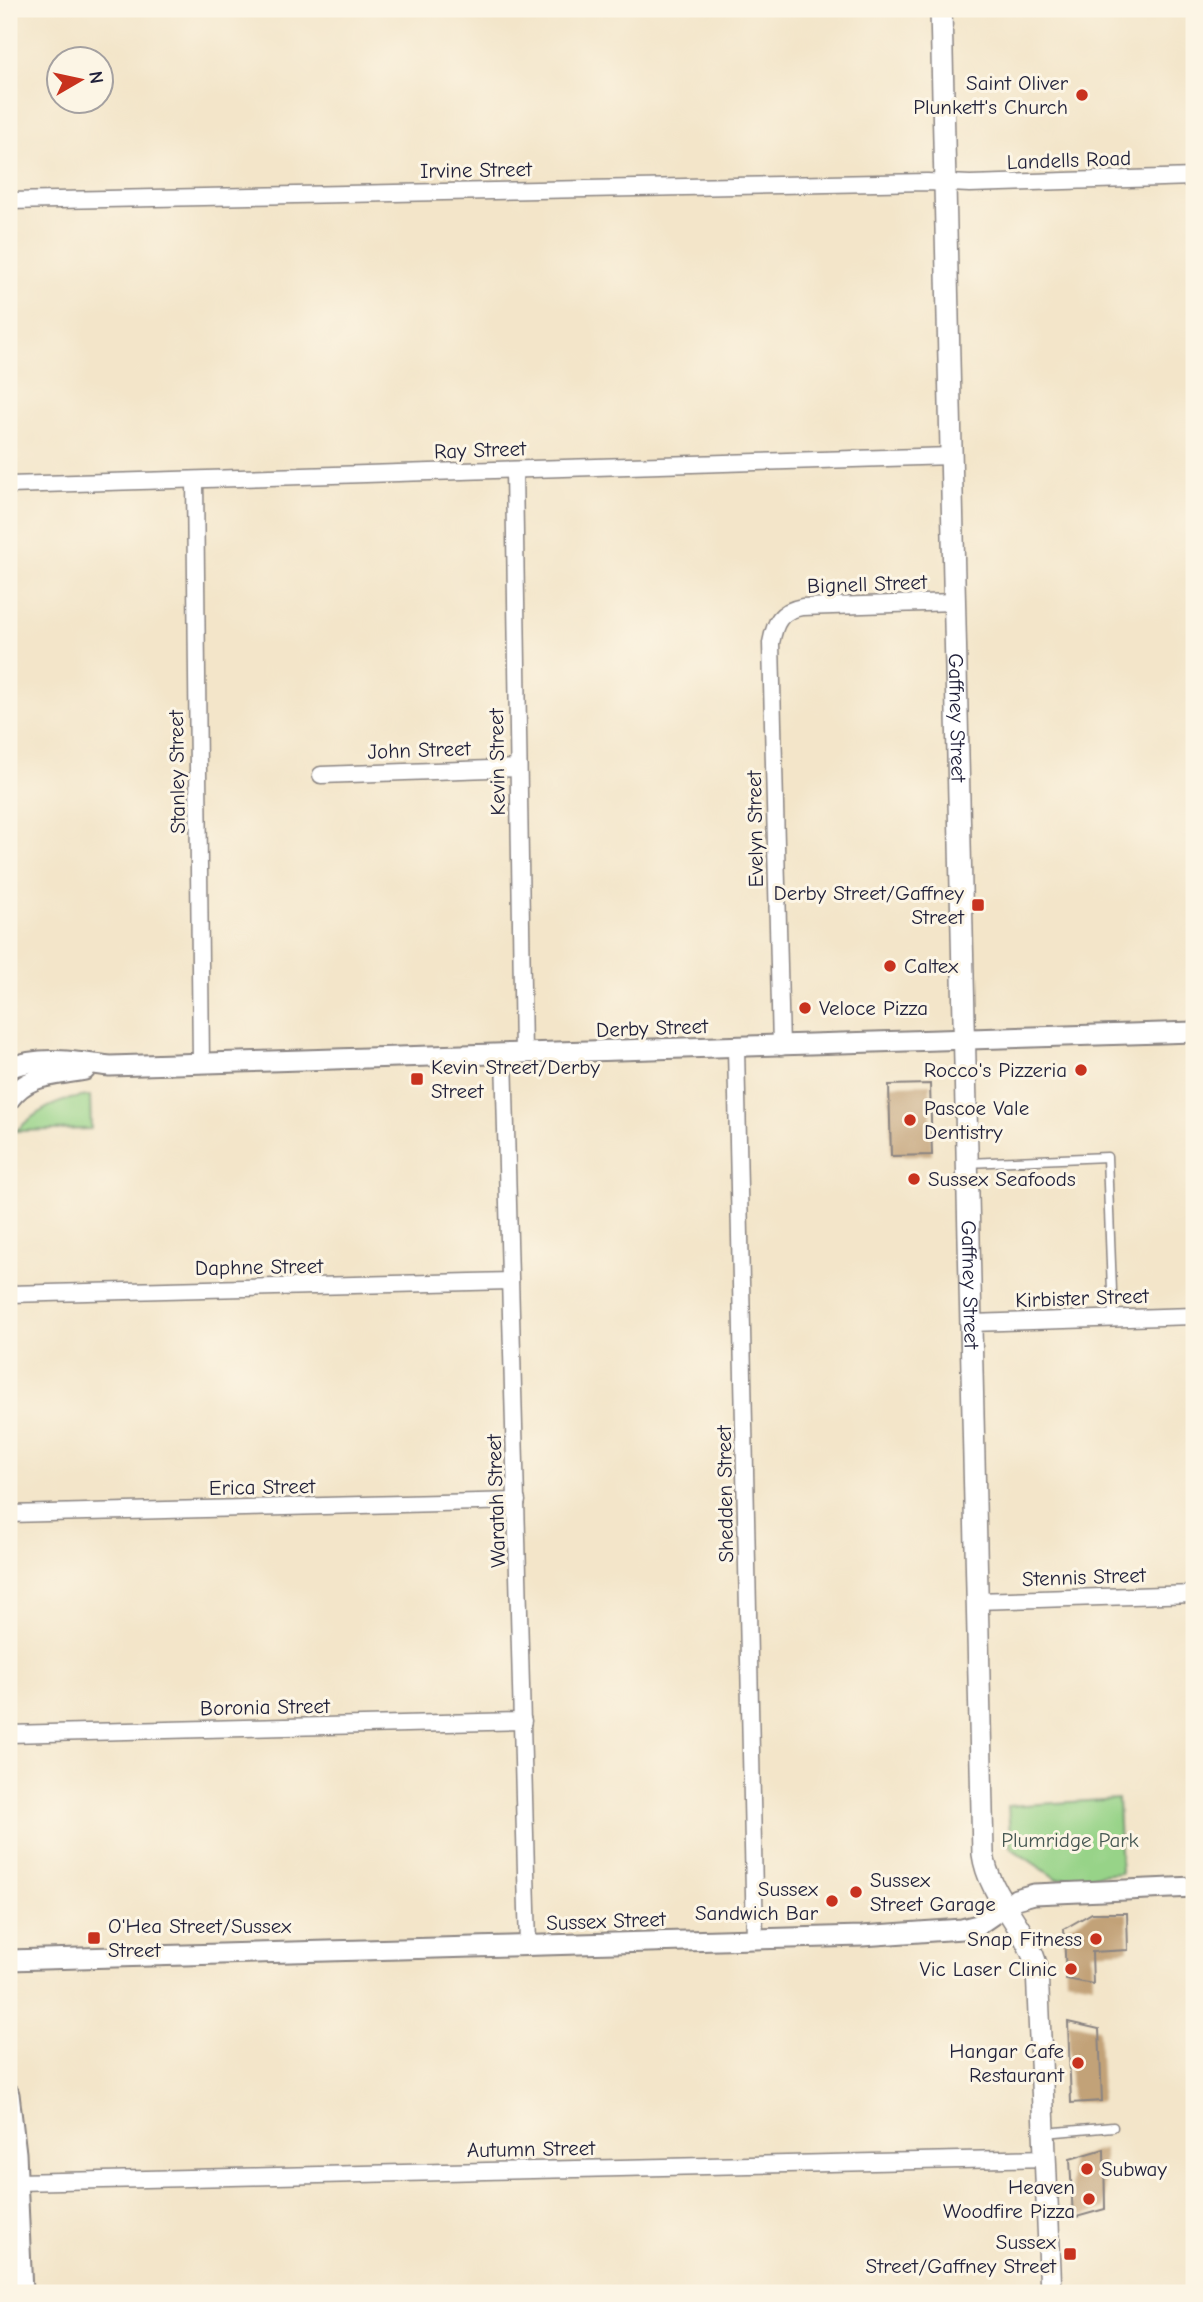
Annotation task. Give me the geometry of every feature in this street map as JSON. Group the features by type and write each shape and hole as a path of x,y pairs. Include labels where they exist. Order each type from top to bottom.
{"main road":[{"name":"Gaffney Street","path":"942,9 983,1854 990,1878 1030,1946 1037,1968 1051,2293"}],"street":[{"name":"Landells Road","path":"945,183 1194,177"},
{"name":"Irvine Street","path":"9,201 945,183"},
{"name":"Ray Street","path":"9,485 951,456"},
{"name":"Kevin Street","path":"514,470 518,768 514,1054"},
{"name":"Stanley Street","path":"195,480 201,1063"},
{"name":"Bignell Street","path":"782,614 802,607 954,602"},
{"name":"Evelyn Street","path":"781,1046 771,643 774,625 782,614"},
{"name":"John Street","path":"321,775 518,768"},
{"name":"Derby Street","path":"9,1100 23,1084 32,1079 110,1066 1194,1032"},
{"name":"Shedden Street","path":"736,1048 755,1940"},
{"name":"Waratah Street","path":"514,1054 510,1281 528,1946"},
{"name":"Derby Street","path":"9,1068 23,1063 67,1060 110,1066"},
{"name":"Daphne Street","path":"9,1294 510,1281"},
{"name":"Kirbister Street","path":"971,1323 1194,1316"},
{"name":"Erica Street","path":"9,1514 517,1501"},
{"name":"Stennis Street","path":"976,1601 1194,1594"},
{"name":"Boronia Street","path":"9,1734 523,1721"},
{"name":"Sussex Street","path":"9,1960 755,1940 962,1929 978,1925 1005,1906 1044,1892 1194,1887"},
{"path":"9,2094 17,2182 22,2293"},
{"name":"Autumn Street","path":"17,2182 1046,2158"}],"lane":[{"path":"968,1163 1107,1157 1113,1318"},
{"path":"1045,2133 1113,2127"}],"green space":[{"path":"90,1096 91,1129 16,1131 50,1106 68,1099"},
{"name":"Plumridge Park","path":"1118,1799 1121,1873 1057,1879 1011,1848 1008,1806"}],"building":[{"name":"Pascoe Vale Dentistry","path":"930,1084 932,1155 891,1156 889,1085"},
{"name":"Snap Fitness","path":"1092,1913 1127,1913 1128,1950 1092,1952 1093,1984 1066,1979 1064,1929"},
{"path":"1068,2022 1099,2029 1102,2101 1071,2103"},
{"path":"1104,2149 1105,2209 1073,2218 1070,2159"}],"place":[{"name":"Saint Oliver Plunkett's Church","path":"1082,95"},
{"name":"Derby Street/Gaffney Street","path":"978,905"},
{"name":"Caltex","path":"890,966"},
{"name":"Veloce Pizza","path":"805,1008"},
{"name":"Rocco's Pizzeria","path":"1081,1070"},
{"name":"Kevin Street/Derby Street","path":"417,1079"},
{"name":"Pascoe Vale Dentistry","path":"910,1120"},
{"name":"Sussex Seafoods","path":"914,1179"},
{"name":"Sussex Street Garage","path":"856,1892"},
{"name":"Sussex Sandwich Bar","path":"832,1901"},
{"name":"O'Hea Street/Sussex Street","path":"94,1938"},
{"name":"Snap Fitness","path":"1096,1939"},
{"name":"Vic Laser Clinic","path":"1071,1969"},
{"name":"Hangar Cafe Restaurant","path":"1078,2063"},
{"name":"Subway","path":"1087,2169"},
{"name":"Heaven Woodfire Pizza","path":"1089,2199"},
{"name":"Sussex Street/Gaffney Street","path":"1070,2254"}]}
